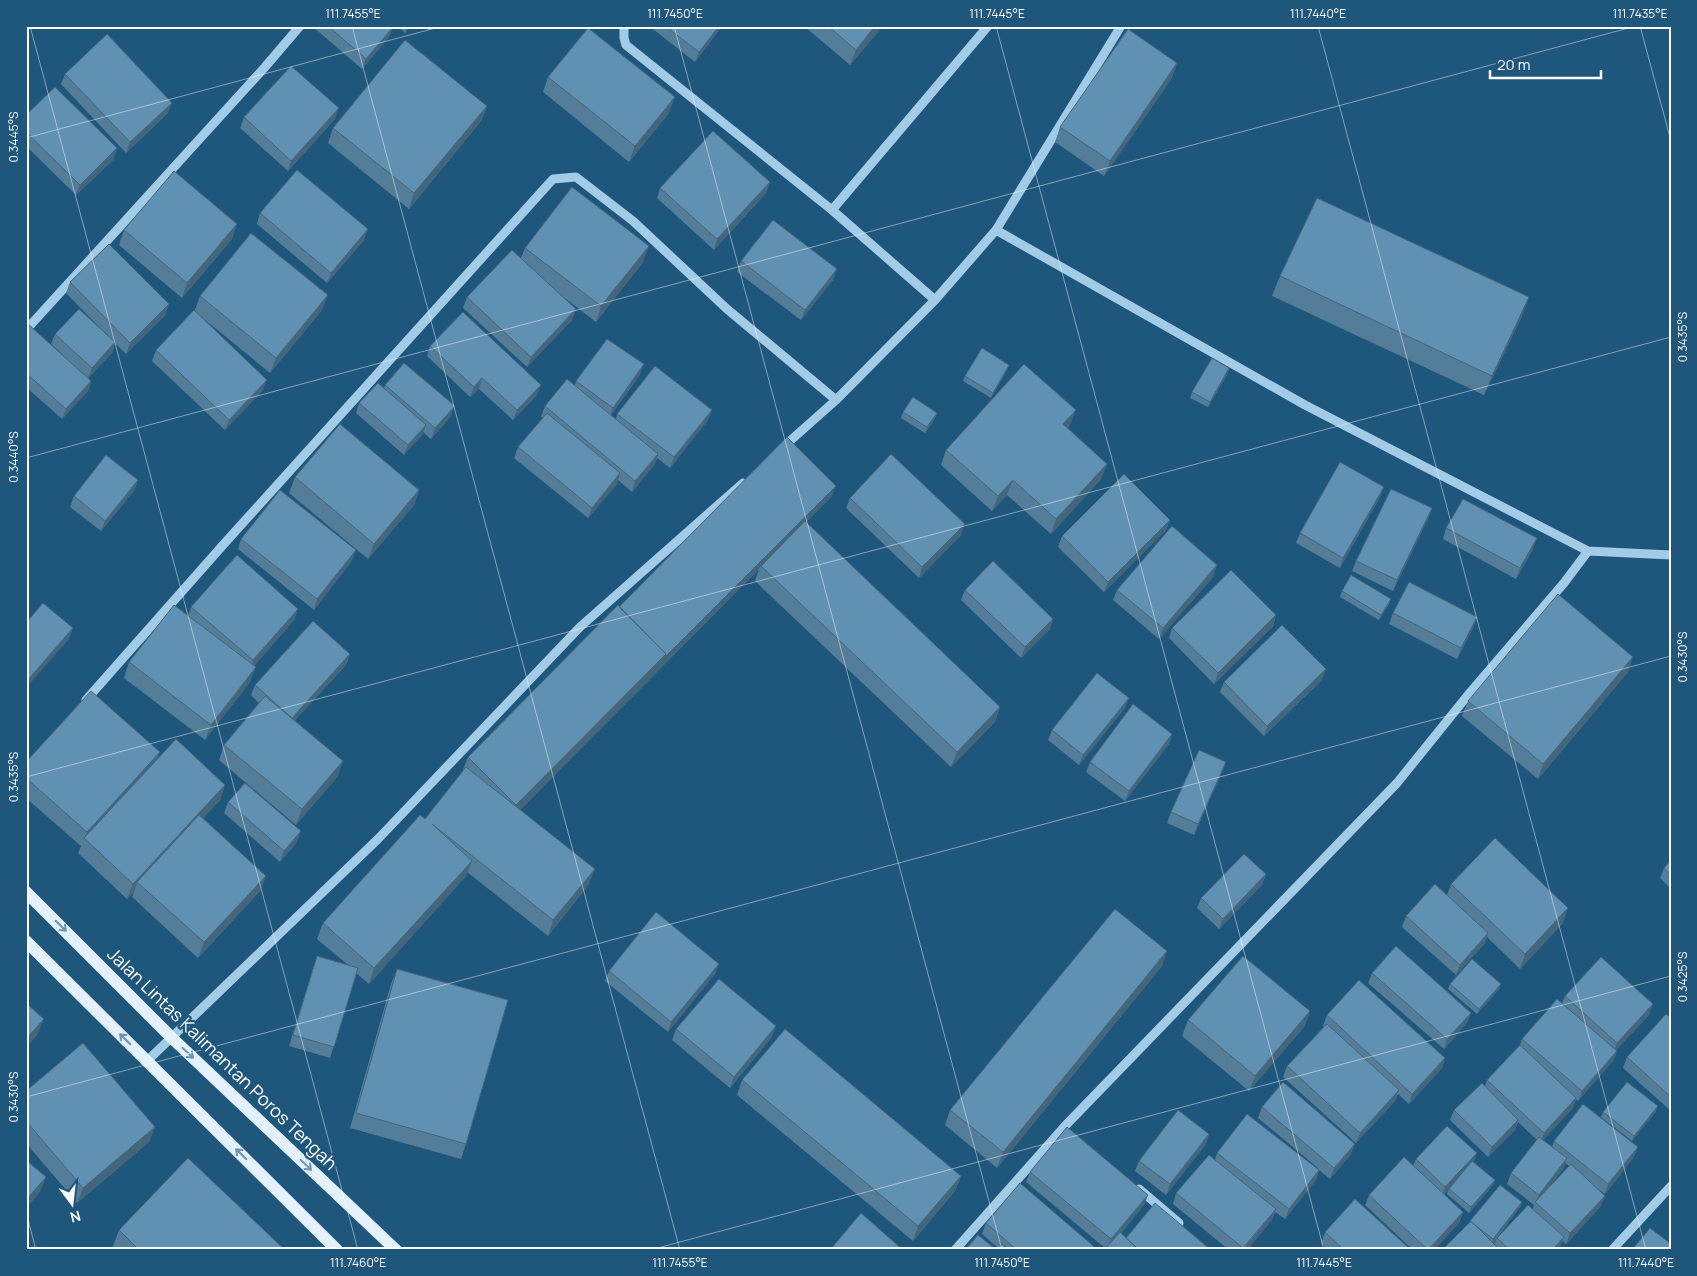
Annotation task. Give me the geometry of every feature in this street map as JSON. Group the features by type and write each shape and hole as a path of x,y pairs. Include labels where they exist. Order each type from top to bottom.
{"main road":[{"name":"Jalan Lintas Kalimantan Poros Tengah","path":"26,892 172,1038 396,1250"},
{"path":"26,941 337,1250"}],"street":[{"path":"26,330 266,67 300,26"},
{"path":"624,26 626,45 832,210 935,300"},
{"path":"832,210 988,26"},
{"path":"778,452 836,400 935,300 996,230 1121,26"},
{"path":"79,708 262,501 553,179 576,177 633,221 727,310 836,400"},
{"path":"996,230 1305,405 1588,551 1671,555"},
{"path":"148,1062 378,839 580,627 748,478"},
{"path":"955,1250 1397,784 1468,695 1564,583 1588,551"},
{"path":"1130,1182 1188,1231"},
{"path":"1612,1250 1671,1186"}],"building":[{"path":"328,26 392,26 393,27 366,59"},
{"path":"665,26 719,26 699,52"},
{"path":"828,26 875,26 856,50"},
{"path":"588,28 675,97 635,146 548,77"},
{"path":"1128,29 1177,63 1110,161 1060,127"},
{"path":"107,34 172,103 130,142 65,74"},
{"path":"405,40 487,106 414,193 333,128"},
{"path":"291,66 339,108 291,161 244,117"},
{"path":"55,87 117,148 80,185 26,132 26,115"},
{"path":"713,131 770,182 717,239 660,188"},
{"path":"297,170 368,229 331,273 260,213"},
{"path":"174,171 237,224 187,283 124,230"},
{"path":"572,187 649,246 601,306 525,248"},
{"path":"1317,198 1529,297 1492,376 1280,276"},
{"path":"773,220 837,269 805,310 741,261"},
{"path":"251,233 328,295 276,358 200,296"},
{"path":"109,244 169,304 130,343 70,282"},
{"path":"512,250 576,309 531,357 467,297"},
{"path":"79,309 115,342 92,368 55,334"},
{"path":"194,310 267,380 229,420 156,350"},
{"path":"463,312 541,385 517,410 482,378 474,387 430,346"},
{"path":"28,324 91,381 66,409 26,373 26,325"},
{"path":"607,339 644,364 613,408 576,381"},
{"path":"982,348 1009,365 993,393 965,376"},
{"path":"1212,358 1229,368 1210,402 1192,392"},
{"path":"404,363 455,406 435,428 385,385"},
{"path":"1024,364 1076,410 1063,424 1107,464 1056,519 1013,480 998,496 946,450"},
{"path":"655,366 712,410 674,457 617,414"},
{"path":"567,379 658,454 635,481 545,406"},
{"path":"378,383 426,425 408,445 359,403"},
{"path":"913,397 937,413 927,427 903,412"},
{"path":"547,413 620,473 592,508 518,447"},
{"path":"340,424 419,490 374,544 295,477"},
{"path":"787,437 836,486 664,658 666,654 619,607"},
{"path":"891,454 965,524 922,567 850,498"},
{"path":"106,455 138,480 105,521 74,496"},
{"path":"1340,462 1384,487 1343,558 1300,533"},
{"path":"1124,474 1170,520 1108,582 1062,536"},
{"path":"1391,489 1432,508 1397,580 1356,561"},
{"path":"280,490 356,550 317,599 241,539"},
{"path":"1463,499 1537,538 1520,568 1446,528"},
{"path":"805,521 1000,707 957,752 761,566"},
{"path":"1172,526 1217,565 1163,628 1117,590"},
{"path":"237,555 298,609 253,660 191,607"},
{"path":"993,561 1053,619 1025,647 965,590"},
{"path":"1231,570 1276,615 1218,673 1172,628"},
{"path":"1351,575 1391,599 1381,615 1342,591"},
{"path":"1409,582 1477,617 1461,648 1393,613"},
{"path":"1558,594 1633,657 1543,764 1468,701"},
{"path":"43,603 73,628 26,682 26,623"},
{"path":"174,605 256,667 211,725 129,662"},
{"path":"618,605 666,654 516,805 468,757"},
{"path":"313,621 350,654 292,718 255,685"},
{"path":"1282,625 1326,669 1267,726 1224,682"},
{"path":"1097,673 1129,698 1083,755 1052,730"},
{"path":"91,691 160,752 87,832 26,778 26,762"},
{"path":"265,696 343,761 302,809 224,745"},
{"path":"1133,704 1172,734 1129,791 1090,762"},
{"path":"176,739 225,785 133,884 84,838"},
{"path":"1199,750 1226,762 1198,824 1171,812"},
{"path":"466,767 595,869 553,920 432,824 472,861 374,968 323,923 420,815 425,819"},
{"path":"245,783 301,831 284,851 228,802"},
{"path":"199,815 266,876 204,942 137,882"},
{"path":"1495,838 1568,908 1525,954 1451,884"},
{"path":"1244,854 1266,874 1223,919 1201,898"},
{"path":"1671,860 1671,875 1664,868"},
{"path":"1435,884 1488,933 1460,965 1406,916"},
{"path":"1115,909 1167,951 1003,1152 950,1110"},
{"path":"656,912 719,964 671,1022 609,971"},
{"path":"1396,946 1471,1013 1447,1039 1372,973"},
{"path":"317,956 358,968 334,1047 293,1035"},
{"path":"1243,956 1310,1011 1255,1076 1188,1020"},
{"path":"1601,957 1653,1004 1617,1043 1565,996"},
{"path":"1472,959 1501,984 1479,1009 1450,984"},
{"path":"397,969 508,1000 466,1144 356,1113"},
{"path":"719,979 776,1026 734,1077 676,1029"},
{"path":"1359,980 1445,1058 1412,1094 1327,1015"},
{"path":"1557,999 1617,1051 1582,1091 1522,1039"},
{"path":"26,1003 44,1019 26,1039"},
{"path":"1666,1014 1671,1018 1671,1097 1627,1057"},
{"path":"1327,1024 1399,1090 1360,1133 1287,1066"},
{"path":"785,1029 961,1176 918,1226 742,1080"},
{"path":"83,1043 155,1127 83,1188 26,1121 26,1091"},
{"path":"1520,1045 1576,1098 1544,1133 1487,1080"},
{"path":"1283,1082 1355,1144 1334,1168 1262,1107"},
{"path":"1627,1082 1658,1106 1634,1136 1603,1112"},
{"path":"1482,1083 1518,1120 1492,1147 1454,1110"},
{"path":"1583,1104 1638,1147 1608,1184 1554,1141"},
{"path":"1178,1110 1209,1134 1170,1184 1139,1161"},
{"path":"1247,1114 1319,1170 1289,1209 1217,1153"},
{"path":"1447,1126 1477,1153 1445,1187 1416,1159"},
{"path":"1067,1127 1148,1195 1111,1239 1030,1172"},
{"path":"1539,1137 1567,1158 1539,1195 1511,1173"},
{"path":"1209,1155 1276,1209 1243,1248 1176,1193"},
{"path":"1404,1157 1463,1212 1428,1250 1369,1195"},
{"path":"188,1158 285,1250 139,1250 119,1230"},
{"path":"26,1160 46,1177 26,1200"},
{"path":"1472,1161 1495,1180 1471,1207 1449,1189"},
{"path":"1571,1164 1605,1196 1570,1233 1535,1202"},
{"path":"1020,1183 1098,1250 1017,1250 986,1223"},
{"path":"1500,1185 1522,1202 1493,1239 1470,1221"},
{"path":"1355,1199 1411,1250 1344,1250 1325,1232"},
{"path":"1155,1203 1211,1250 1139,1250 1126,1238"},
{"path":"1528,1205 1564,1237 1552,1250 1510,1250 1497,1238"},
{"path":"861,1213 903,1250 830,1250"},
{"path":"1471,1221 1500,1250 1442,1250"},
{"path":"1650,1228 1671,1244 1671,1250 1632,1250"},
{"path":"1120,1232 1139,1250 1104,1250"},
{"path":"978,1235 994,1248 993,1250 965,1250"},
{"path":"1002,1244 1009,1250 997,1250"}]}
